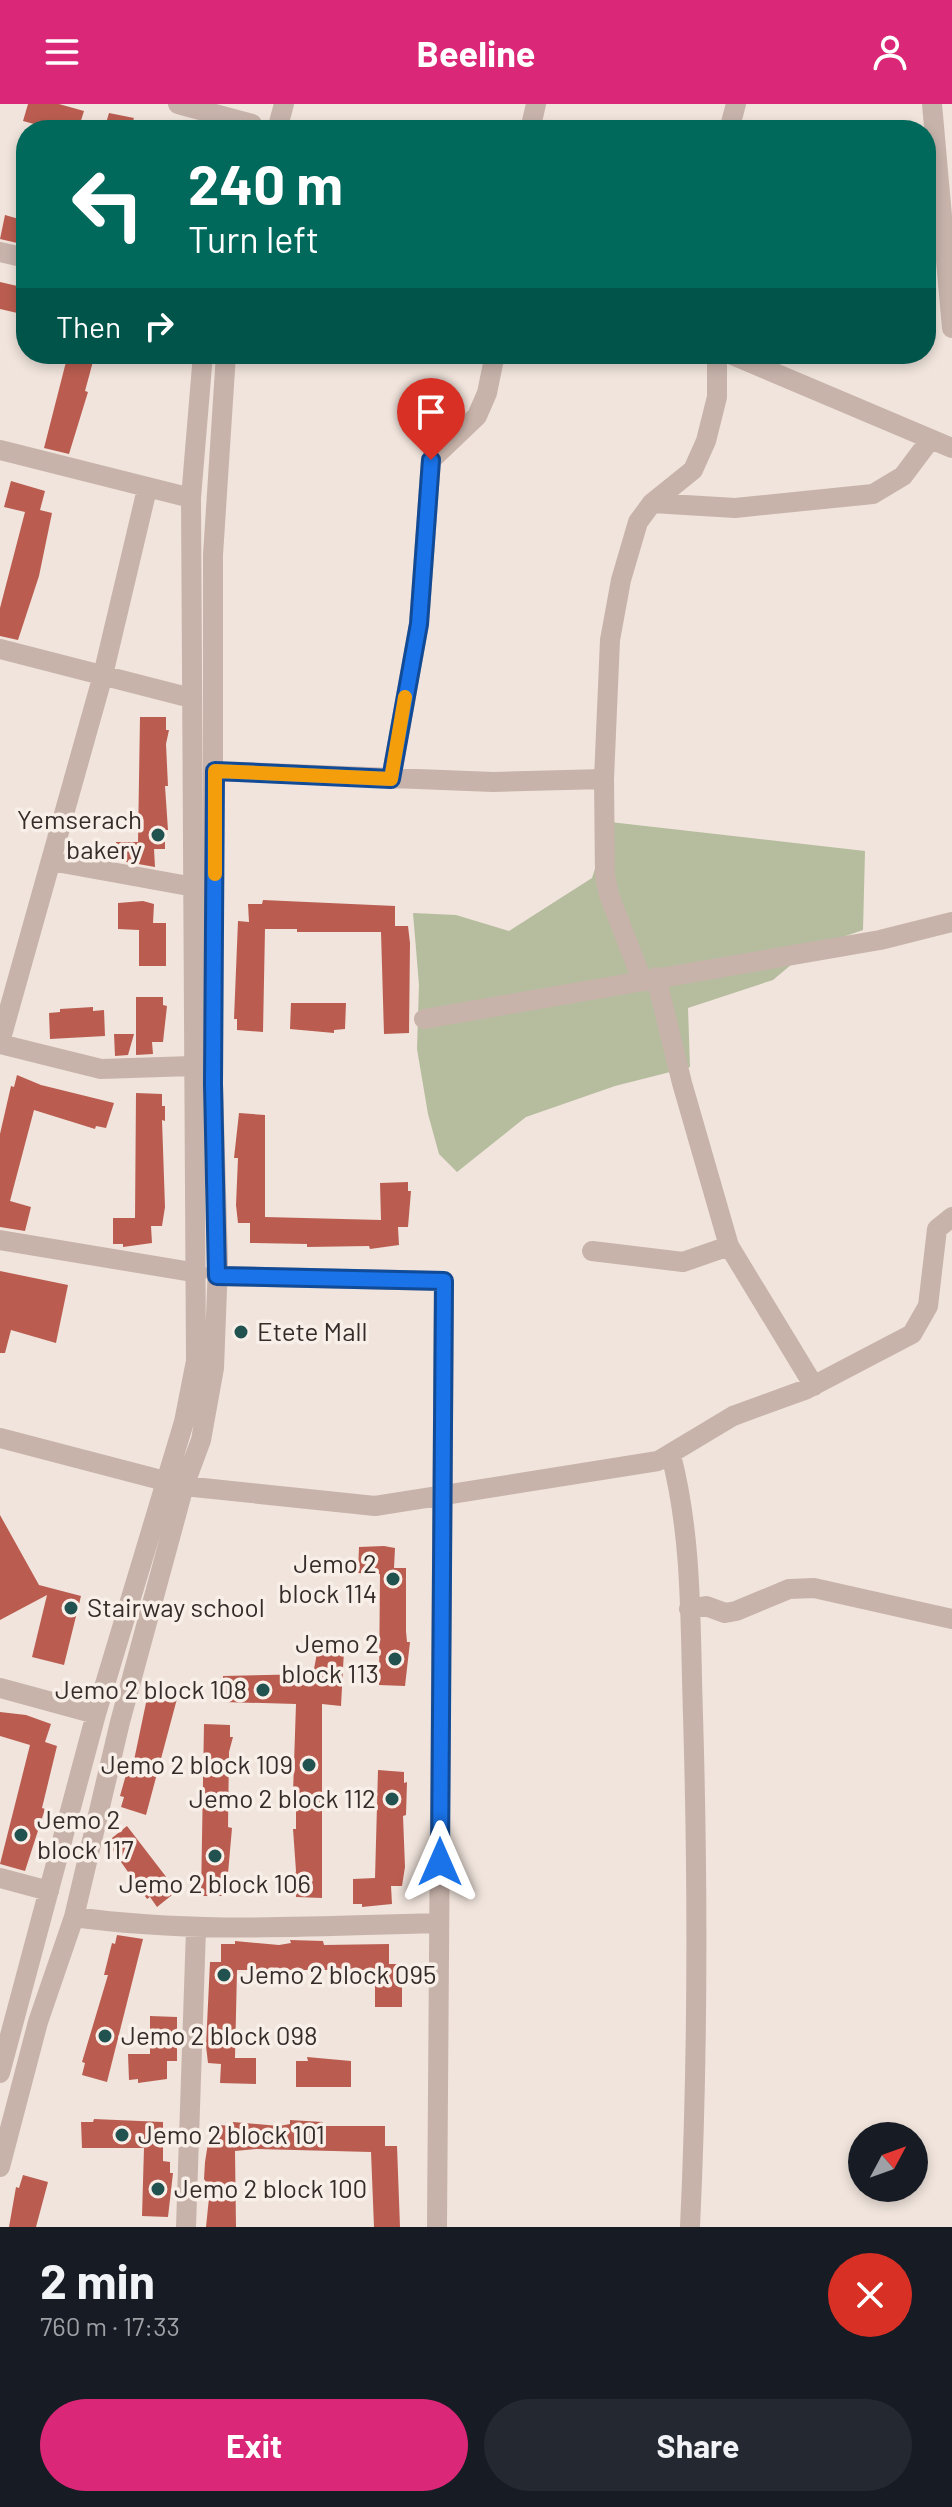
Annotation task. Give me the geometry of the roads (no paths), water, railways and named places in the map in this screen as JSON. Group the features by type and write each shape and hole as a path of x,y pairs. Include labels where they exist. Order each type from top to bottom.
{"street":[{"path":"178,104 253,119"},
{"path":"936,136 947,225 952,328"},
{"path":"0,2073 96,1714 175,1482 201,1440 208,1407 213,1084 205,826 191,698 191,498 202,364"},
{"path":"208,1275 192,1066 194,887 215,771 213,555 225,364"},
{"path":"391,779 419,624 431,460 477,416 487,393 493,364"},
{"path":"717,364 717,397 706,441 693,470 683,482 652,503 638,522 621,580 610,640 604,779 609,895 649,978 729,1246 814,1386"},
{"path":"753,364 952,448"},
{"path":"652,503 735,508 873,494 903,476 930,440"},
{"path":"0,450 191,498"},
{"path":"147,489 103,675 0,1043 101,1069 192,1066"},
{"path":"0,649 191,698"},
{"path":"215,771 493,782 604,779"},
{"path":"51,861 194,887"},
{"path":"424,1019 880,940 952,922"},
{"path":"0,1438 175,1482 375,1506 443,1493 549,1479 671,1455 733,1416 814,1386 912,1334 928,1306 937,1229 952,1217"},
{"path":"0,1240 208,1275 444,1281 437,2227"},
{"path":"592,1251 683,1262 729,1246"},
{"path":"671,1455 684,1503 695,1786 696,2062 690,2227"},
{"path":"0,2167 38,2022 74,1917 175,1482"},
{"path":"689,1609 706,1606 725,1613 789,1589 814,1588 952,1619"},
{"path":"0,1688 96,1714"},
{"path":"0,1878 49,1891"},
{"path":"74,1917 150,1927 196,1929 439,1923"},
{"path":"186,2227 196,1929"},
{"path":"16,2014 38,2022"}],"place":[{"name":"Yemserach bakery","path":"158,835"},
{"name":"Etete Mall","path":"241,1332"},
{"name":"Jemo 2 block 114","path":"393,1579"},
{"name":"Stairway school","path":"71,1608"},
{"name":"Jemo 2 block 113","path":"395,1659"},
{"name":"Jemo 2 block 108","path":"263,1690"},
{"name":"Jemo 2 block 109","path":"309,1765"},
{"name":"Jemo 2 block 112","path":"392,1799"},
{"name":"Jemo 2 block 117","path":"21,1835"},
{"name":"Jemo 2 block 106","path":"215,1856"},
{"name":"Jemo 2 block 095","path":"224,1975"},
{"name":"Jemo 2 block 098","path":"105,2036"},
{"name":"Jemo 2 block 101","path":"122,2135"},
{"name":"Jemo 2 block 100","path":"158,2189"}]}
